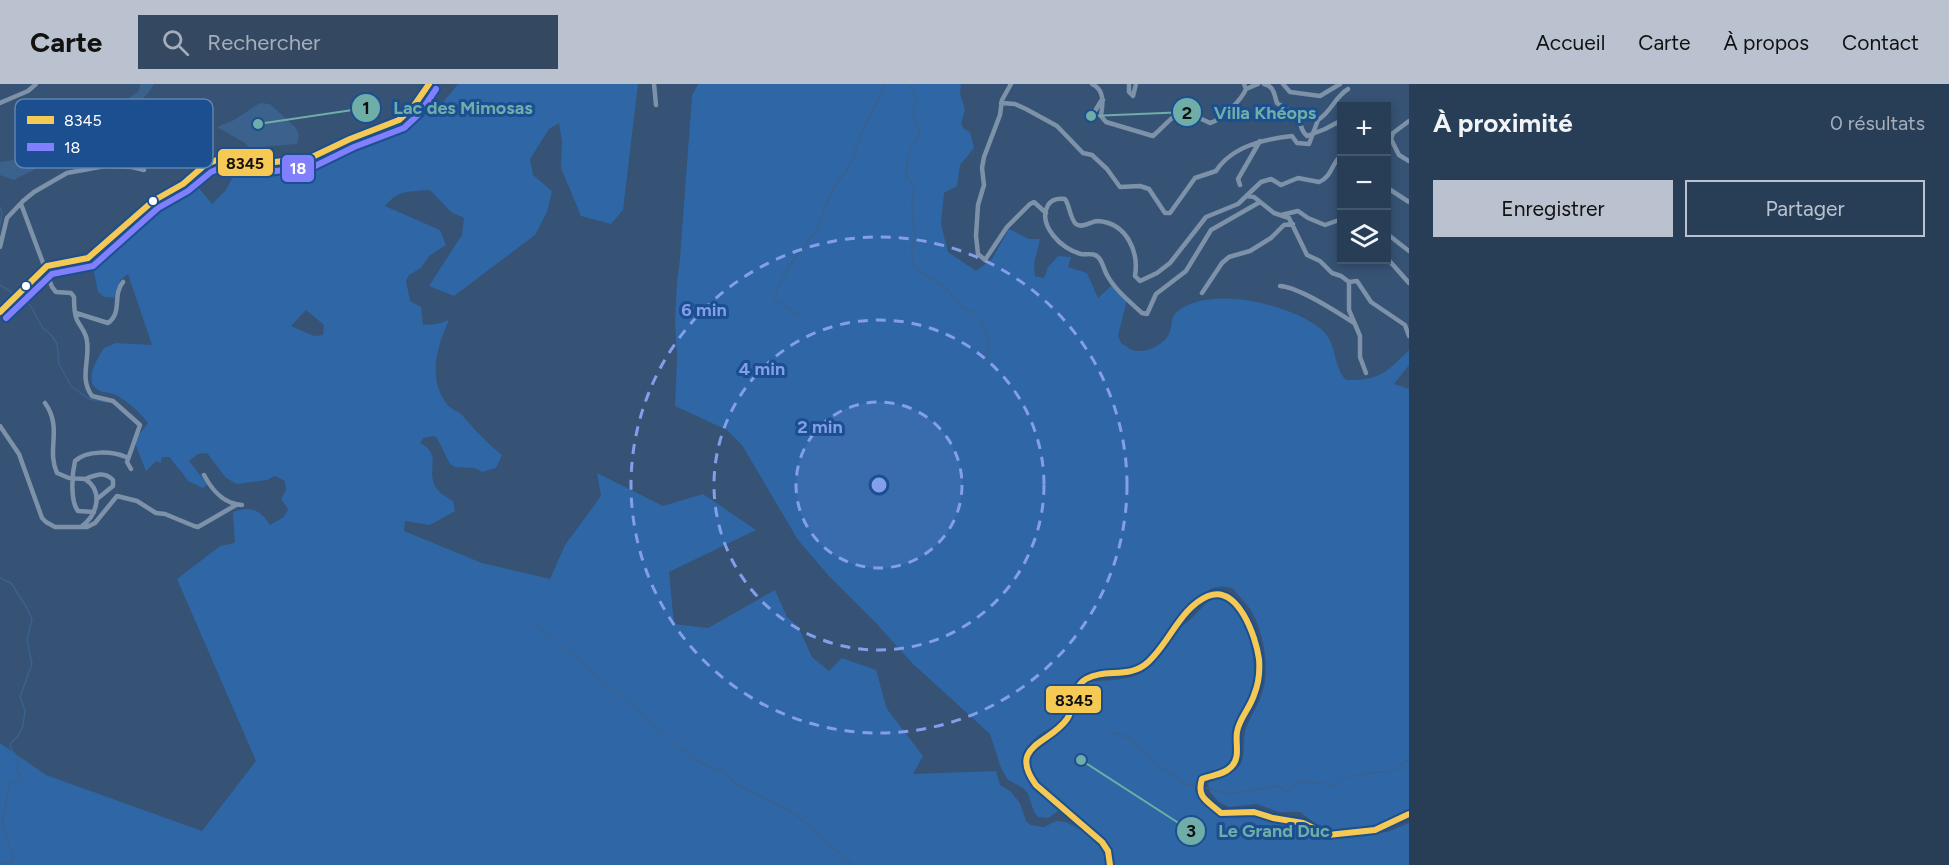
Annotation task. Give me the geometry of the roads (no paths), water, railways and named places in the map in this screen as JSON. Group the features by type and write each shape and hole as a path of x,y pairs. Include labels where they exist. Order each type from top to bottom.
{"main road":[{"path":"213,161 257,164 310,158 399,120 413,107 429,84"},
{"path":"0,312 43,268 52,264 78,262 88,258 153,201 183,184 201,168"}],"street":[{"path":"0,103 28,91 36,84"},
{"path":"654,84 656,105"},
{"path":"1011,84 1001,103 997,125 984,157 982,168 984,185 978,205 976,236 978,254 985,260 1007,228 1030,204 1034,202 1046,213"},
{"path":"1092,84 1097,86 1103,100 1101,116 1106,122 1153,136 1173,116 1181,112 1210,123 1216,122 1222,119 1243,96 1245,86 1258,84"},
{"path":"1129,84 1129,92 1133,96 1136,84"},
{"path":"1264,84 1269,85 1273,90 1277,103 1294,113 1299,119 1302,132 1307,136 1337,122"},
{"path":"1283,84 1290,92 1320,96 1340,84"},
{"path":"1001,103 1015,104 1047,119 1083,153 1092,155 1107,169 1120,187 1140,186 1149,189 1165,213 1170,213 1195,178 1212,174 1230,156 1260,141 1292,135 1297,143 1309,144 1318,120 1326,115 1337,98 1348,89"},
{"path":"1095,111 1103,100"},
{"path":"1409,121 1393,133 1391,139 1399,155 1409,161"},
{"path":"1240,185 1238,179 1243,168 1260,141"},
{"path":"1260,202 1211,230 1180,277 1156,294 1147,314 1142,313 1118,290 1107,276 1096,255 1076,251 1054,237 1046,213 1050,202 1055,199 1065,199 1077,225 1100,221 1122,231 1128,237 1137,264 1135,276 1140,281 1157,273 1170,263 1206,217 1238,204 1262,182 1270,179 1281,185 1298,178 1319,182 1329,176 1340,156"},
{"path":"0,247 8,218 34,192 67,173 94,168"},
{"path":"136,168 144,170"},
{"path":"1391,191 1409,202"},
{"path":"1247,196 1254,197 1274,213 1289,218 1307,255 1320,261 1332,273 1348,282 1357,281 1371,302 1405,325 1409,336"},
{"path":"21,204 43,268 54,290 73,295 77,320 87,341 89,355 84,375 87,387 92,396 117,404 139,423 128,462 131,469"},
{"path":"1281,215 1298,211 1325,225 1337,220"},
{"path":"1202,292 1222,263 1229,257 1250,251 1284,225 1293,224"},
{"path":"1391,237 1409,251"},
{"path":"1391,263 1409,283"},
{"path":"76,313 108,323 116,314 118,292 123,282"},
{"path":"1348,282 1349,309 1360,336 1360,357 1366,373"},
{"path":"1280,286 1290,288 1338,312 1354,323"},
{"path":"45,403 55,426 54,467 57,473 85,479 100,473 113,480 113,486 98,499 91,519 81,527"},
{"path":"0,426 20,454 42,518 55,527 81,527 95,523 117,496 138,501 156,513 165,514 198,527 239,505 222,499 204,475"},
{"path":"94,512 78,511 76,508 73,478 75,461 81,457 110,452 126,457"},
{"path":"85,479 95,489 98,499"},
{"path":"1110,865 1108,851 1096,837 1032,781 1025,766 1029,751 1069,717 1076,691 1084,680 1096,676 1125,674 1140,669 1152,658 1179,621 1206,597 1215,594 1229,597 1236,604 1251,629 1258,648 1260,676 1251,704 1238,730 1235,762 1227,771 1203,779 1199,786 1202,796 1221,813 1254,812 1303,823 1328,835 1375,830 1409,814"}],"waterway":[{"path":"802,317 774,299 778,286 792,262 816,231 833,188 850,166 860,137 885,84"},
{"path":"909,84 916,98 913,113 920,134 909,153 906,176 914,188 912,206 915,239 912,262 920,272 945,287 960,306 972,312 982,322 989,341 986,358"},
{"path":"0,207 2,212 0,226"},
{"path":"0,285 14,294"},
{"path":"18,297 30,305 43,328 57,344 59,364 71,386 89,399 107,402"},
{"path":"0,578 11,583 32,619 27,640 32,664 20,697 25,710 23,726 10,747 19,760 17,768 20,776 18,780 10,782 2,823 13,859 10,863 0,863"},
{"path":"534,622 695,760 725,773 737,785 795,814 853,865"},
{"path":"1110,732 1128,737 1151,760 1185,784 1229,794 1278,786 1286,792 1300,781 1336,786 1350,775 1361,776 1368,773 1393,771 1409,759"}],"place":[{"name":"Villa Khéops","path":"1091,116"},
{"name":"Lac des Mimosas","path":"258,124"},
{"name":"Le Grand Duc","path":"1081,760"}]}
